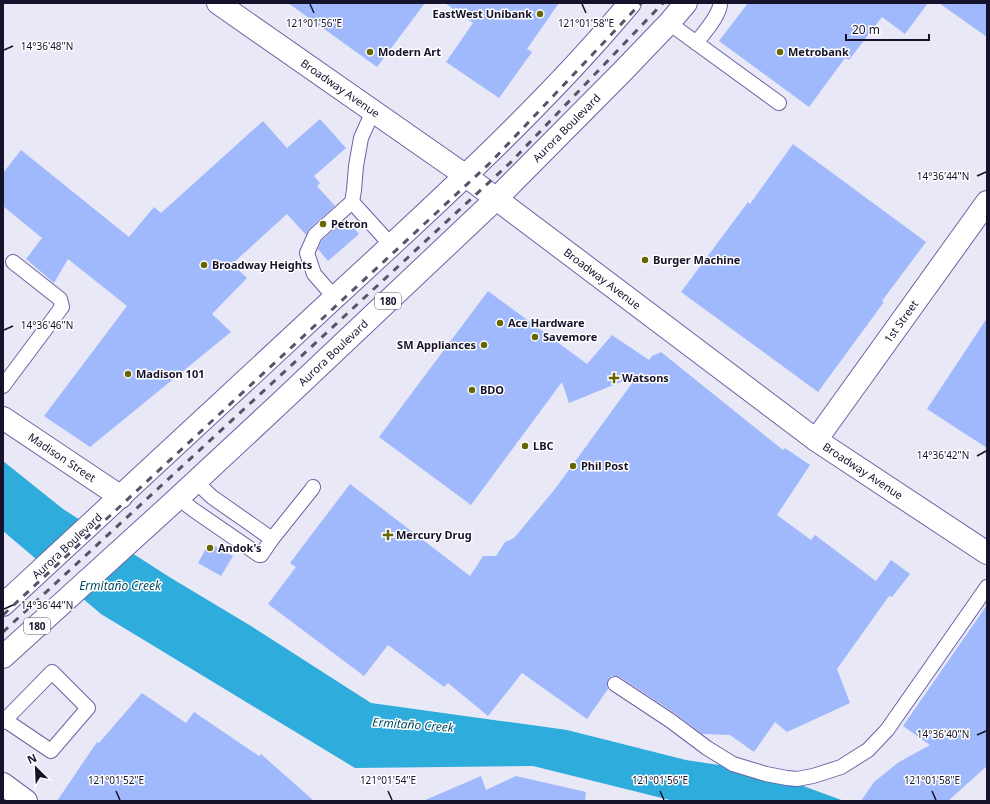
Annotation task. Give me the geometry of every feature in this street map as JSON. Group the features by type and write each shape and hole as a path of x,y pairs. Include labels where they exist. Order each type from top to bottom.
{"main road":[{"name":"Broadway Avenue","path":"218,3 466,176 816,440 987,553"},
{"name":"Aurora Boulevard","path":"3,605 466,176 541,101 611,26 630,3"},
{"name":"Aurora Boulevard","path":"3,657 178,498 496,199 669,24 686,3"},
{"name":"1st Street","path":"816,440 987,202"},
{"name":"Madison Street","path":"3,418 121,497"},
{"path":"3,784 26,801"}],"lane":[{"path":"696,43 714,20 720,3"},
{"path":"669,24 779,103"},
{"path":"334,298 314,274 307,253 315,235 352,202 361,138 372,111"},
{"path":"352,202 392,246"},
{"path":"3,386 62,307 60,299 13,262"},
{"path":"195,482 212,497 272,539"},
{"path":"178,498 261,555 313,486"},
{"path":"615,684 671,721 706,748 733,764 766,774 797,779 813,776 841,767 868,750 887,730 987,587"},
{"path":"52,672 88,708 51,751 4,721 52,672"}],"water":[{"name":"Ermitaño Creek","path":"3,461 63,509 371,703 567,730 686,760 765,772 844,801 674,801 533,766 355,768 101,614 3,531"}],"pier":[{"path":"84,520 126,547 76,595 39,564"}],"building":[{"path":"288,3 425,3 377,67"},
{"path":"445,3 559,3 527,49 532,52 499,98 446,62 473,23"},
{"path":"748,3 928,3 905,34 882,17 849,60 845,58 809,107 719,41"},
{"path":"939,3 987,3 987,37"},
{"path":"320,119 346,148 314,176 320,183 317,186 335,206 309,229 306,235 287,214 232,264 247,278 212,314 231,332 90,447 44,416 127,306 68,259 54,283 26,259 42,238 3,206 3,173 21,150 129,237 154,207 161,213 263,121 287,148"},
{"path":"793,144 926,242 882,301 884,302 818,392 681,292 748,202 750,204"},
{"path":"346,219 359,234 328,261 318,249 322,240"},
{"path":"488,291 587,364 612,335 649,360 652,356 661,352 783,450 785,448 810,465 777,515 811,540 815,535 876,581 891,560 910,574 892,597 889,596 837,669 850,703 787,732 775,722 754,752 730,735 702,734 676,714 620,677 616,676 612,676 608,679 608,689 587,719 522,673 488,716 448,683 444,687 388,645 364,676 268,604 296,567 290,563 350,484 470,576 483,556 496,556 505,542 514,538 555,489 638,375 569,403 562,382 471,505 379,437"},
{"path":"987,318 987,448 927,409"},
{"path":"209,543 233,556 221,576 198,563"},
{"path":"987,605 987,766 948,801 861,801 874,782 899,762 930,745 903,726"},
{"path":"142,693 186,723 194,712 259,756 261,754 314,801 57,801 97,742 99,743"},
{"path":"481,776 486,790 516,776 586,792 585,801 423,801"}],"railway":[{"path":"3,615 490,163 641,3"},
{"path":"3,632 510,163 663,3"}],"place":[{"name":"EastWest Unibank","path":"540,14"},
{"name":"Modern Art","path":"370,52"},
{"name":"Metrobank","path":"780,52"},
{"name":"Petron","path":"323,224"},
{"name":"Burger Machine","path":"645,260"},
{"name":"Broadway Heights","path":"204,265"},
{"name":"Ace Hardware","path":"500,323"},
{"name":"Savemore","path":"535,337"},
{"name":"SM Appliances","path":"484,345"},
{"name":"Madison 101","path":"128,374"},
{"name":"Watsons","path":"614,378"},
{"name":"BDO","path":"472,390"},
{"name":"LBC","path":"525,446"},
{"name":"Phil Post","path":"573,466"},
{"name":"Mercury Drug","path":"388,535"},
{"name":"Andok's","path":"210,548"}]}
